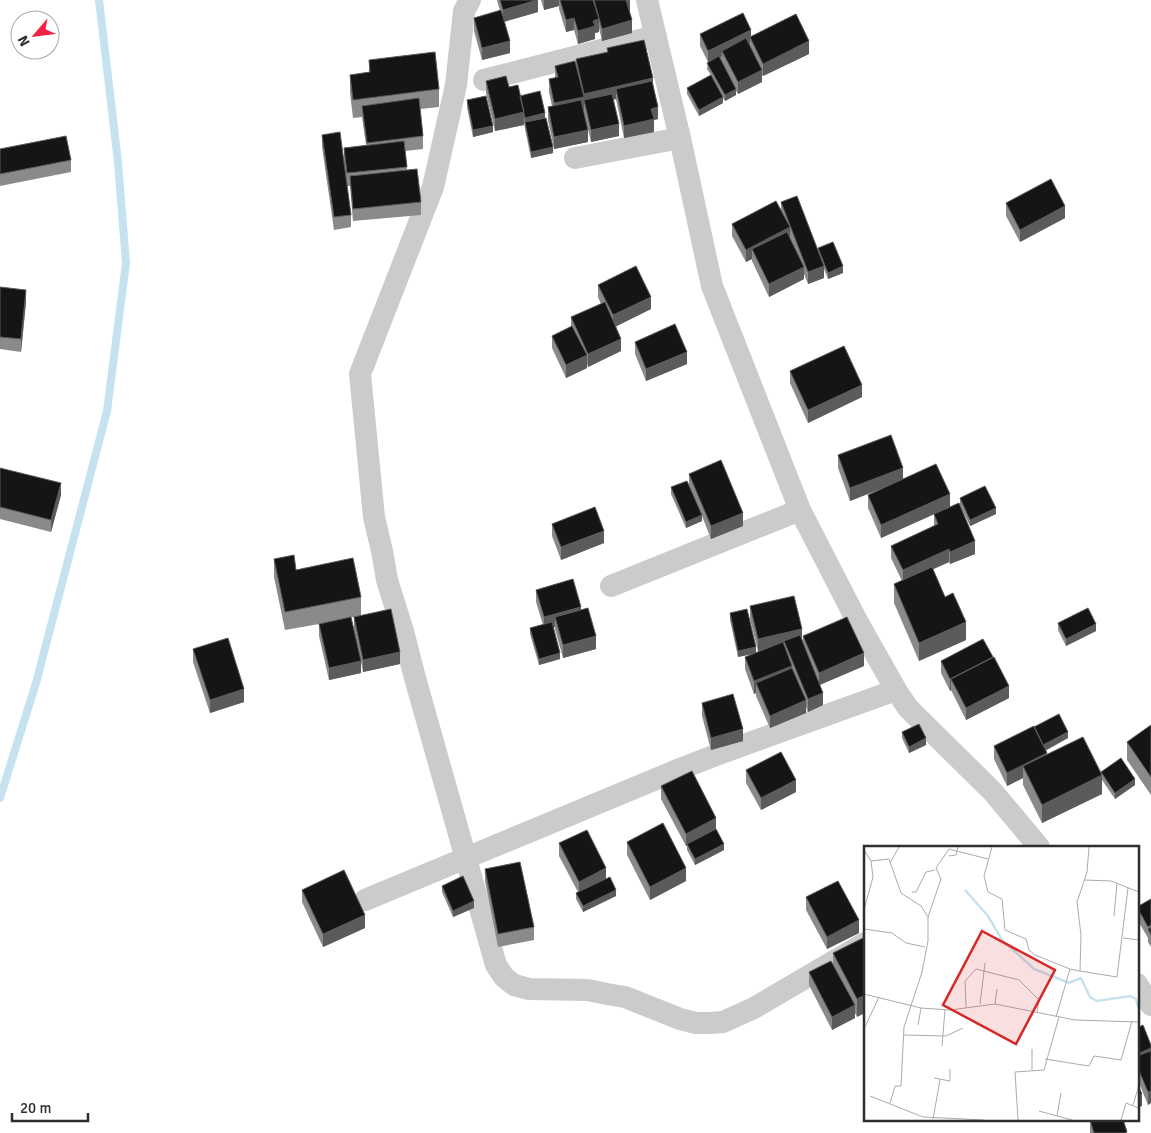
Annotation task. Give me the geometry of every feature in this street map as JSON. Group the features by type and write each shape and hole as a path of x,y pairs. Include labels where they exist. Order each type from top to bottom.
{"street":[{"path":"470,0 464,11 456,85 434,187 360,374 374,518 387,580 403,631 414,678 496,966 504,977 514,985 530,989 588,990 625,997 696,1023 710,1024 723,1022 754,1008 864,944"},
{"path":"647,0 680,138 712,286 800,510 857,621 908,708 993,792 1035,846"},
{"path":"484,80 656,36"},
{"path":"575,158 680,138"},
{"path":"611,586 800,510"},
{"path":"365,900 680,769 896,690"},
{"path":"1138,985 1151,1004"}],"building":[{"path":"500,0 537,0 503,10"},
{"path":"560,0 593,0 599,19 593,21 595,26 578,31 574,18 566,20"},
{"path":"594,0 626,0 632,20 602,29"},
{"path":"501,10 510,41 482,48 474,18"},
{"path":"743,13 751,30 708,51 700,34"},
{"path":"796,14 809,41 763,64 750,37"},
{"path":"746,38 762,70 738,82 722,51"},
{"path":"644,40 653,78 584,94 576,59 608,52 607,48"},
{"path":"435,52 439,89 353,100 350,75 370,72 369,60"},
{"path":"719,56 736,89 725,95 707,63"},
{"path":"575,61 584,97 554,103 549,79 558,77 555,66"},
{"path":"711,75 723,97 699,110 687,88"},
{"path":"506,76 509,87 518,85 524,112 495,119 486,81"},
{"path":"652,81 658,107 651,109 654,119 624,126 616,89"},
{"path":"540,91 545,113 525,118 520,96"},
{"path":"612,94 619,124 591,130 584,100"},
{"path":"486,96 493,126 473,130 467,100"},
{"path":"419,98 423,136 367,143 362,106"},
{"path":"581,100 588,130 554,137 548,107"},
{"path":"546,118 553,147 531,152 525,122"},
{"path":"340,132 351,215 334,217 322,135"},
{"path":"66,136 71,160 0,174 0,149"},
{"path":"404,141 407,167 347,173 344,148"},
{"path":"417,169 421,202 353,209 350,176"},
{"path":"1051,179 1065,206 1020,230 1006,203"},
{"path":"797,196 824,266 808,272 781,202"},
{"path":"776,201 790,227 746,250 732,224"},
{"path":"787,232 804,267 769,284 752,249"},
{"path":"833,242 843,266 828,273 818,248"},
{"path":"636,266 651,297 613,315 598,285"},
{"path":"0,287 26,290 21,339 0,337"},
{"path":"605,302 621,339 588,354 571,317"},
{"path":"675,324 687,352 646,369 635,342"},
{"path":"572,326 587,355 566,365 552,336"},
{"path":"844,346 862,385 808,410 790,371"},
{"path":"891,435 903,468 850,488 838,455"},
{"path":"721,460 743,513 711,526 689,474"},
{"path":"936,464 950,494 881,525 868,495"},
{"path":"0,468 61,483 51,520 0,507"},
{"path":"687,481 702,515 686,522 671,487"},
{"path":"985,486 996,508 970,520 960,498"},
{"path":"959,503 975,541 950,552 949,549 903,570 891,546 938,524 934,514"},
{"path":"595,507 604,531 561,547 552,524"},
{"path":"294,555 296,570 353,558 361,597 285,612 274,559"},
{"path":"932,567 945,597 953,593 966,622 919,643 894,584"},
{"path":"573,579 581,607 544,617 536,590"},
{"path":"794,596 802,629 758,639 750,606"},
{"path":"588,608 596,636 563,645 555,617"},
{"path":"1088,608 1096,624 1066,639 1058,623"},
{"path":"391,609 400,652 363,660 354,617"},
{"path":"747,609 756,647 738,651 730,613"},
{"path":"351,617 361,661 329,668 319,624"},
{"path":"847,617 864,653 819,673 803,636"},
{"path":"552,622 560,653 539,659 530,628"},
{"path":"800,635 823,693 808,699 784,641"},
{"path":"228,638 244,689 210,700 193,649"},
{"path":"983,639 993,657 950,679 941,661"},
{"path":"783,642 792,666 754,681 745,657"},
{"path":"994,657 1009,686 966,708 951,679"},
{"path":"792,668 806,700 770,716 756,683"},
{"path":"733,694 743,729 711,738 702,703"},
{"path":"1059,714 1068,732 1043,745 1034,727"},
{"path":"919,724 926,738 909,747 902,732"},
{"path":"1151,725 1151,777 1127,742"},
{"path":"1034,726 1047,753 1007,773 994,746"},
{"path":"1083,737 1102,775 1042,805 1023,766"},
{"path":"781,752 796,780 761,798 746,770"},
{"path":"1121,758 1135,779 1115,793 1101,772"},
{"path":"692,771 716,818 686,834 661,786"},
{"path":"663,823 686,868 650,887 627,842"},
{"path":"716,829 724,844 695,859 687,844"},
{"path":"587,830 606,868 579,882 559,843"},
{"path":"520,862 534,927 498,934 485,869"},
{"path":"344,870 365,915 323,934 302,890"},
{"path":"463,876 474,901 453,911 442,886"},
{"path":"610,877 616,890 583,906 576,893"},
{"path":"838,881 859,920 827,937 806,897"},
{"path":"1151,899 1151,925 1148,927 1138,909 1138,906"},
{"path":"864,938 864,996 857,999 833,953"},
{"path":"831,961 855,1005 832,1017 809,972"},
{"path":"1143,1025 1151,1048 1138,1054 1138,1028"},
{"path":"1151,1051 1151,1091 1148,1092 1138,1068 1138,1056"},
{"path":"1138,1085 1142,1094 1138,1095"},
{"path":"1090,1120 1123,1120 1127,1132 1125,1133 1094,1133"}],"waterway":[{"path":"0,798 36,683 107,411 126,263 118,162 99,0"}]}
